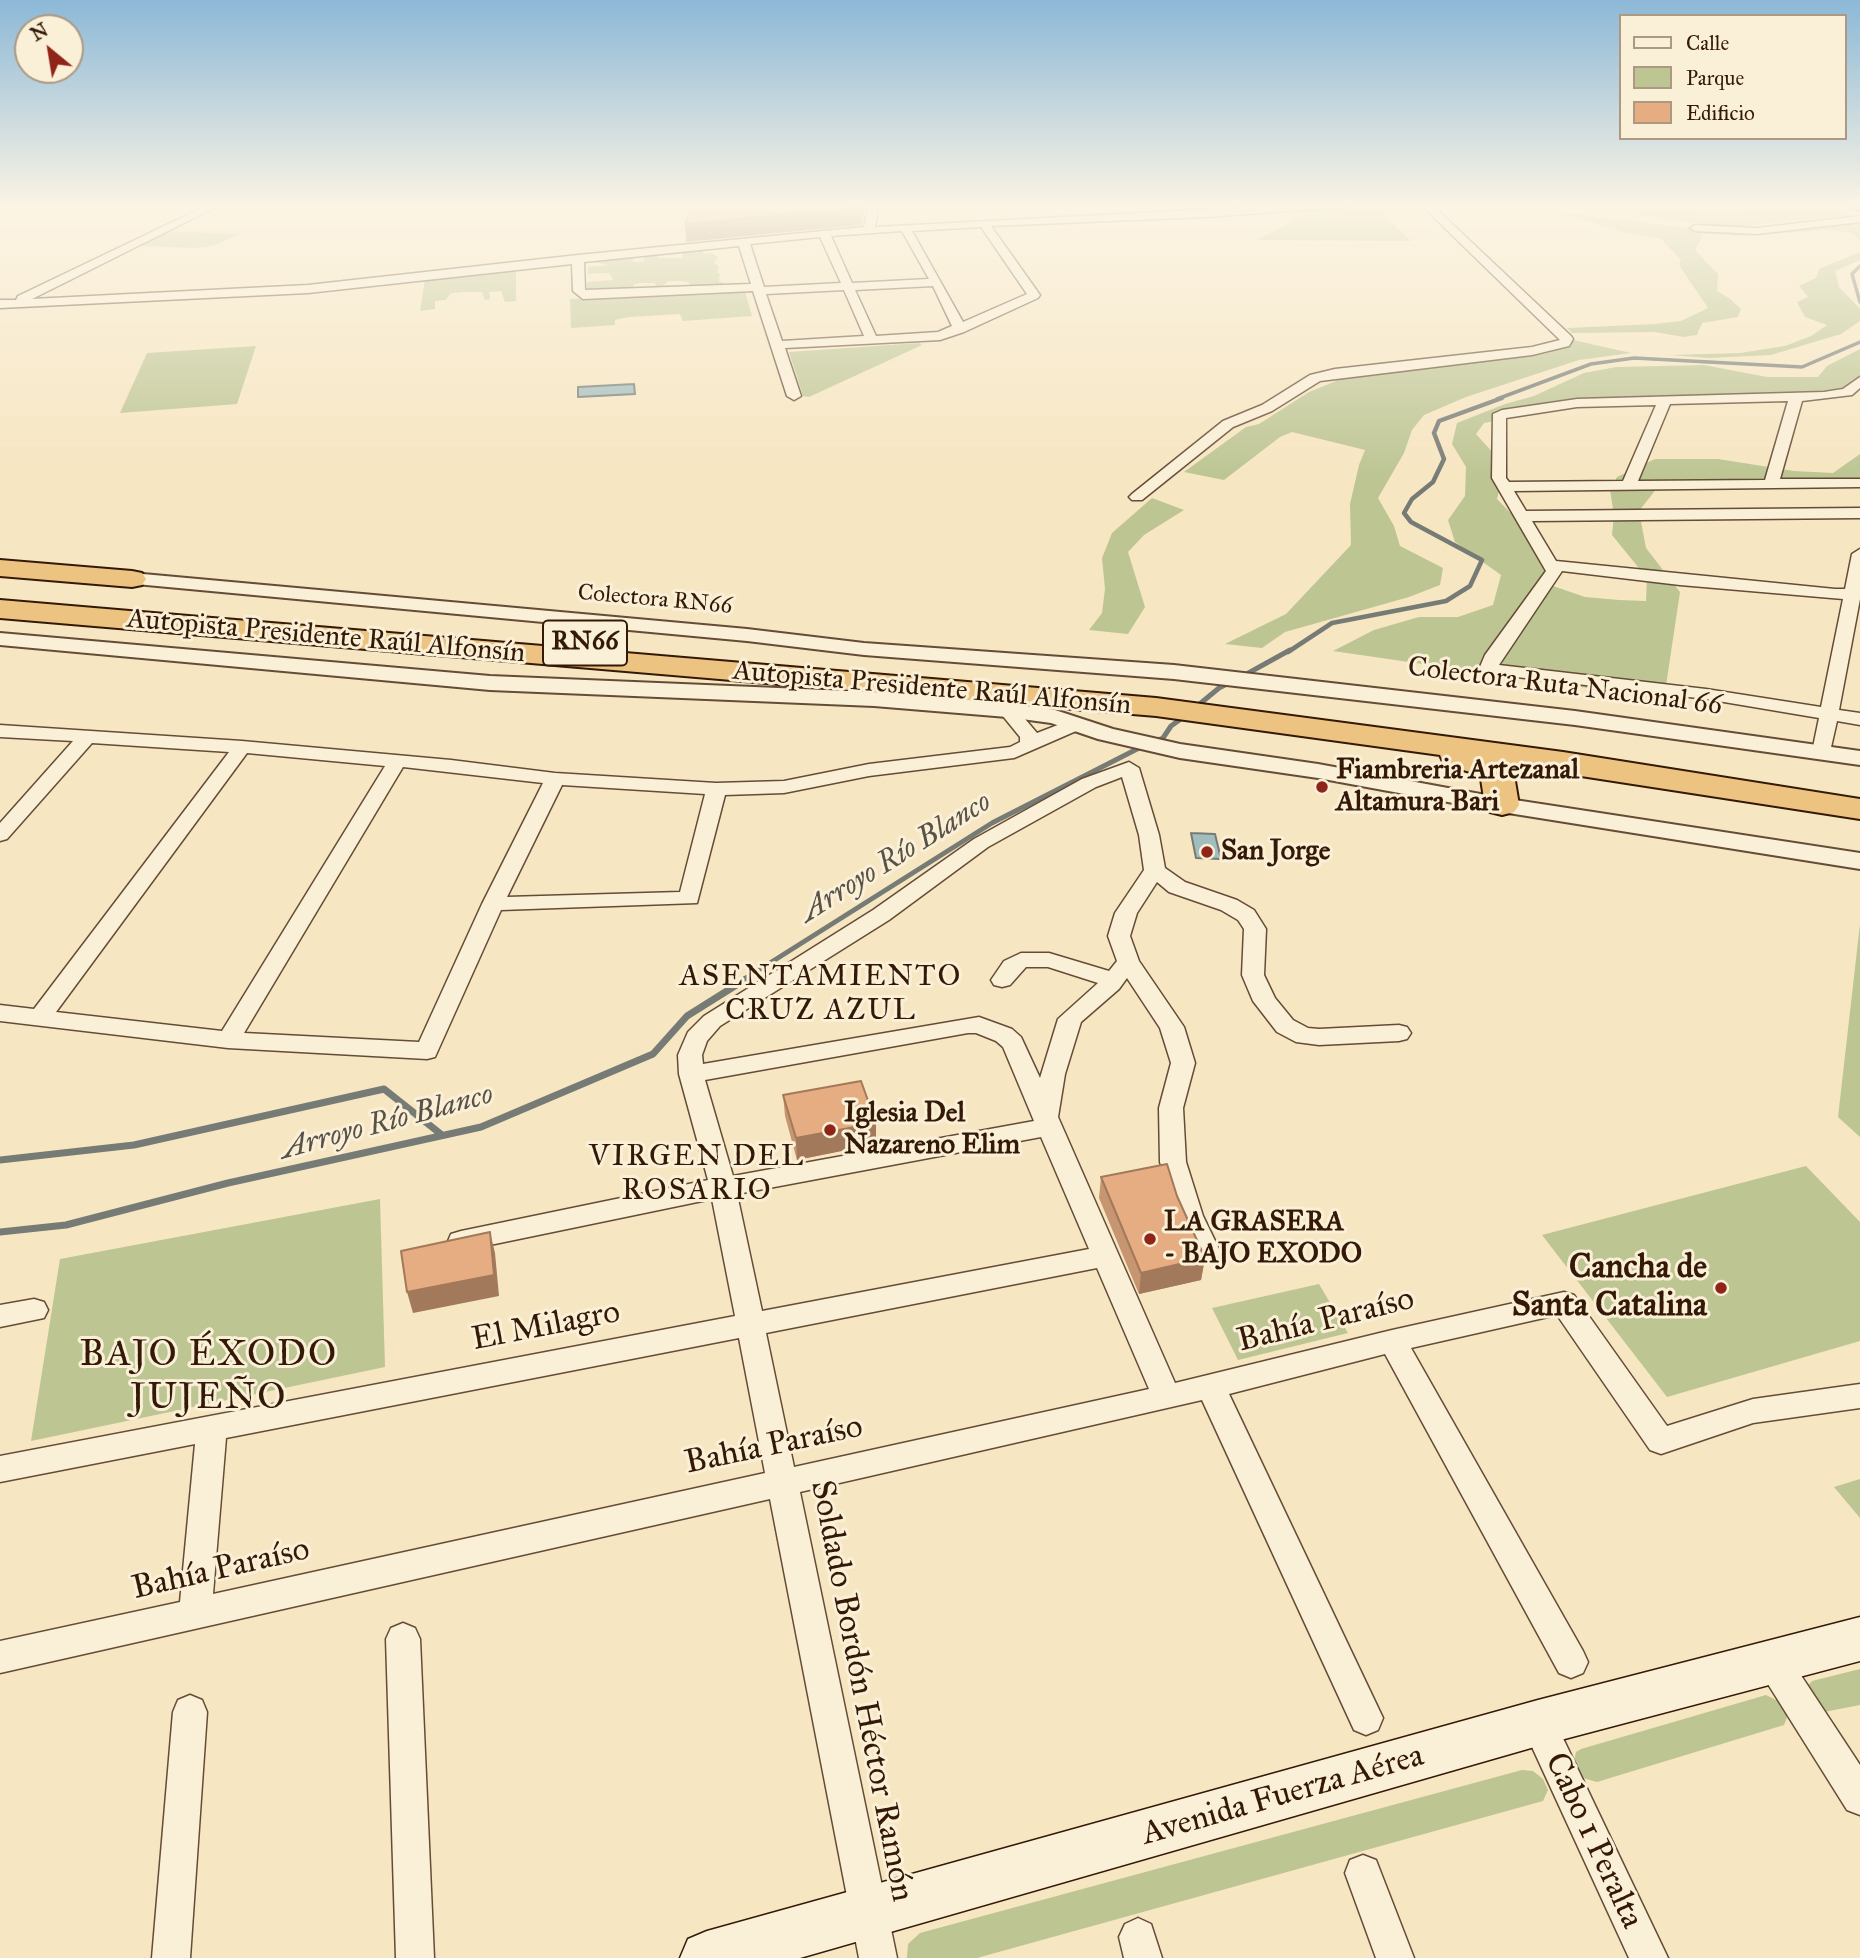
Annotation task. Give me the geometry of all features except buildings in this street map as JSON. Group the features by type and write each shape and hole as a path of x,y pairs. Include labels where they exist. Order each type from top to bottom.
{"highway":[{"path":"0,568 132,579"},
{"name":"Autopista Presidente Raúl Alfonsín","path":"0,595 1167,696"},
{"name":"Autopista Presidente Raúl Alfonsín","path":"0,609 1167,696"},
{"path":"1167,696 1213,712 1466,759 1485,766 1497,775 1502,805"},
{"path":"1213,712 1582,749 1860,791"},
{"path":"1213,712 1563,762 1860,809"}],"main road":[{"name":"Avenida Fuerza Aérea","path":"707,1958 874,1935 1538,1723 1860,1639"}],"street":[{"path":"13,304 31,295"},
{"path":"0,304 183,295"},
{"path":"758,295 779,393"},
{"path":"759,295 794,396"},
{"path":"853,295 871,339"},
{"path":"944,295 960,329"},
{"path":"778,345 940,336 1033,295"},
{"path":"1137,497 1228,424 1267,408 1315,378 1335,373 1532,351 1565,343 1567,340 1520,295"},
{"path":"1860,381 1847,392 1814,396 1565,404 1502,414 1498,417 1499,478 1552,565 1553,576 1494,655 1488,669 1706,694 1860,719"},
{"path":"1814,396 1860,403"},
{"path":"1771,484 1796,397"},
{"path":"1629,485 1665,399"},
{"path":"1504,487 1860,483"},
{"path":"1523,516 1860,513"},
{"path":"1822,752 1828,713 1856,594 1860,554"},
{"path":"1552,565 1680,580 1856,594"},
{"name":"Colectora RN66","path":"132,579 747,635 891,652 1167,696 1261,682"},
{"path":"0,639 491,683 862,699 1015,718 1055,717 1060,730"},
{"name":"Colectora Ruta Nacional 66","path":"1261,682 1575,718 1860,758"},
{"path":"1015,718 1030,737 1029,746"},
{"path":"0,732 89,735 242,747 555,779 716,789 784,787 908,764 995,756 1029,746 1060,730 1106,734 1180,751 1318,771 1502,805 1860,861"},
{"path":"0,835 89,735"},
{"path":"41,1016 242,747"},
{"path":"228,1040 397,762"},
{"name":"Soldado Bordón Héctor Ramón","path":"874,1935 752,1323 723,1187 691,1074 690,1055 696,1038 712,1021 881,915 981,843 1089,783 1129,768 1138,806 1149,835 1155,870"},
{"path":"0,1013 228,1040 428,1051 493,904 555,779"},
{"path":"493,904 689,898 716,789"},
{"path":"1207,1253 1190,1216 1173,1162 1171,1108 1182,1063 1172,1027 1122,971 1119,936 1126,913 1155,870 1177,887 1229,905 1246,915 1255,929 1253,975 1265,1000 1285,1026 1304,1036 1319,1037 1399,1033"},
{"path":"1002,979 1021,960 1049,960 1122,971"},
{"path":"1047,1123 1053,1073 1070,1020 1122,971"},
{"path":"691,1074 968,1025 979,1025 1004,1035 1013,1043 1167,1397"},
{"path":"443,1244 1047,1123"},
{"name":"El Milagro","path":"0,1469 1105,1256"},
{"name":"Bahía Paraíso","path":"0,1657 1167,1397 1392,1341 1564,1303 1661,1441 1753,1411 1860,1396"},
{"path":"0,1316 34,1310"},
{"path":"1392,1341 1571,1662"},
{"path":"1211,1387 1366,1718"},
{"path":"195,1614 212,1427"},
{"path":"403,1639 415,1958"},
{"path":"1773,1662 1860,1797"},
{"path":"172,1958 190,1713"},
{"name":"Cabo 1 Peralta","path":"1538,1723 1649,1958"},
{"path":"1363,1872 1395,1958"}],"green space":[{"path":"422,295 449,295 446,300 435,301 435,309 420,311"},
{"path":"503,295 516,295 516,301 505,302"},
{"path":"627,295 746,295 752,316 683,321 680,314 629,317 615,320 615,325 571,328 570,299"},
{"path":"1699,295 1724,295 1741,309 1738,317 1702,323 1697,335 1683,337 1655,332 1572,333 1567,328 1681,321 1708,308"},
{"path":"1807,295 1847,295 1860,309 1860,321 1841,334 1771,355 1709,358 1670,355 1740,353 1785,346 1811,336 1827,325 1805,317 1797,302 1808,297"},
{"path":"1573,340 1631,353 1579,360 1466,397 1424,415 1412,430 1404,453 1378,498 1394,526 1400,546 1443,568 1440,585 1409,597 1285,632 1262,648 1225,644 1286,614 1351,545 1350,504 1365,450 1292,432 1280,437 1224,480 1184,472 1246,427 1259,424 1309,392 1346,377 1543,354 1567,348"},
{"path":"919,343 922,345 809,397 803,396 789,352"},
{"path":"256,346 237,404 120,413 147,353"},
{"path":"1860,349 1860,382 1844,397 1611,400 1484,423 1476,434 1505,466 1497,499 1533,536 1553,586 1585,597 1619,600 1646,601 1647,578 1612,535 1614,515 1610,490 1617,477 1655,459 1718,459 1794,471 1833,473 1860,454 1860,486 1661,483 1639,511 1646,548 1680,592 1664,699 1333,651 1374,630 1419,617 1458,617 1493,605 1501,575 1455,542 1448,520 1465,496 1466,467 1452,444 1457,423 1534,396 1584,373 1616,367 1704,365 1767,377 1818,377 1827,366"},
{"path":"1152,498 1184,510 1144,535 1128,552 1145,607 1128,634 1089,630 1102,613 1105,589 1102,558 1112,533"},
{"path":"1860,924 1860,1137 1838,1117"},
{"name":"Cancha de Santa Catalina","path":"1806,1166 1860,1222 1860,1341 1667,1397 1542,1235"},
{"path":"380,1199 385,1367 31,1441 60,1259"},
{"path":"1319,1284 1348,1333 1238,1360 1212,1308"},
{"path":"1860,1479 1860,1518 1834,1487"},
{"path":"1860,1669 1860,1705 1824,1712 1805,1689 1812,1681"},
{"path":"1766,1695 1782,1703 1788,1715 1784,1725 1597,1782 1583,1778 1573,1765 1576,1752 1581,1749"},
{"path":"1522,1770 1533,1771 1543,1779 1548,1790 1543,1801 977,1958 907,1958 908,1944 920,1933"}],"water":[{"path":"634,384 635,394 578,397 578,387"},
{"name":"San Jorge","path":"1191,833 1215,834 1221,859 1196,858"}],"waterway":[{"path":"1858,295 1860,302"},
{"path":"1497,399 1591,364 1634,358 1802,367 1860,342"},
{"path":"1288,652 1332,623 1446,601 1470,586 1482,560 1411,522 1404,513 1412,499 1433,482 1444,459 1434,433 1439,421 1502,398"},
{"path":"1243,676 1290,650"},
{"name":"Arroyo Río Blanco","path":"1196,707 1219,688 1233,681"},
{"name":"Arroyo Río Blanco","path":"1153,742 1163,738 1171,726 1185,716"},
{"name":"Arroyo Río Blanco","path":"743,980 992,823 1143,746"},
{"name":"Arroyo Río Blanco","path":"0,1232 66,1225 228,1183 481,1127 653,1054 687,1016 746,979"},
{"path":"0,1160 134,1145 384,1089 442,1135"}],"place":[{"name":"Fiambreria Artezanal Altamura Bari","path":"1322,787"},
{"name":"San Jorge","path":"1207,852"},
{"name":"Iglesia Del Nazareno Elim","path":"830,1130"},
{"name":"LA GRASERA - BAJO EXODO","path":"1150,1239"},
{"name":"Cancha de Santa Catalina","path":"1721,1288"}],"district":[{"name":"ASENTAMIENTO CRUZ AZUL","path":"821,995"},
{"name":"VIRGEN DEL ROSARIO","path":"697,1175"},
{"name":"BAJO ÉXODO JUJEÑO","path":"209,1378"}]}
